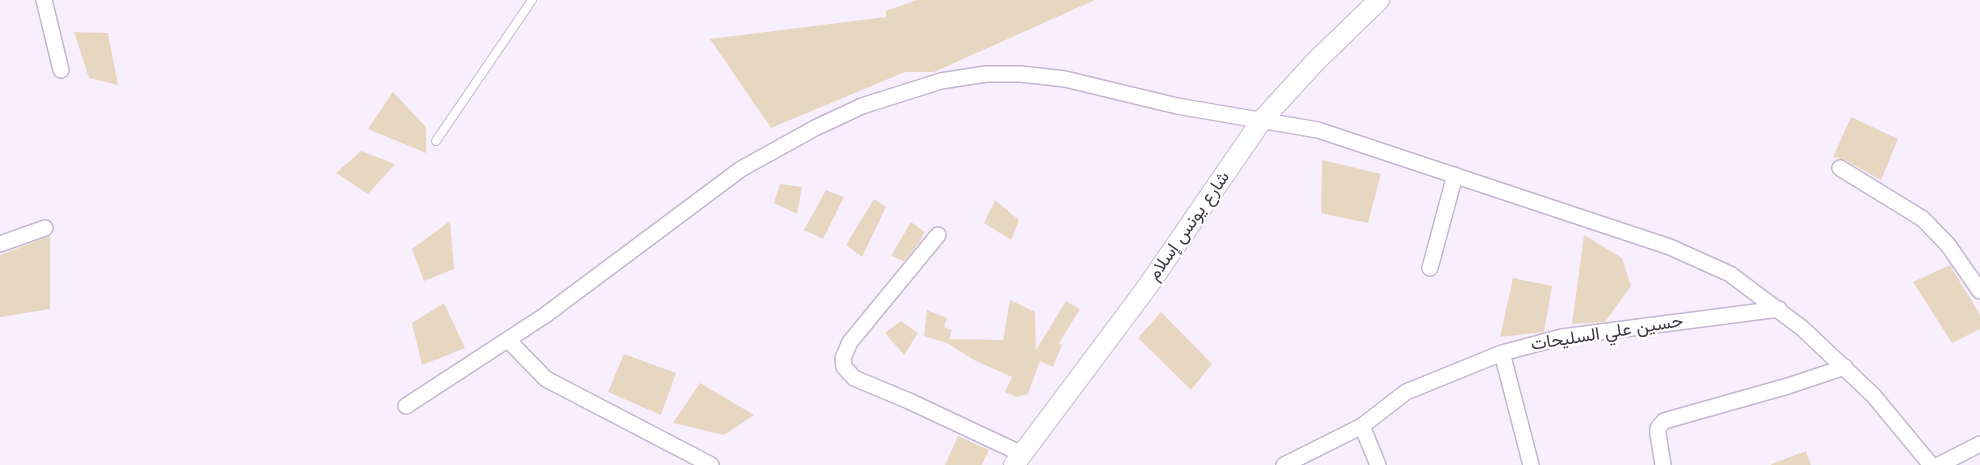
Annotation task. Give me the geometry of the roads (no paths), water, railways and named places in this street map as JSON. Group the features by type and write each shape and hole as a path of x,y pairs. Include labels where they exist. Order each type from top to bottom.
{"street":[{"path":"44,0 61,70"},
{"name":"شارع يونس إسلام","path":"1018,459 1132,307 1262,120 1316,61 1379,0"},
{"path":"406,406 544,316 741,169 815,128 862,106 941,81 986,74 1065,79 1177,106 1318,130 1670,247 1730,273 1779,309 1845,367 1888,411 1931,465"},
{"path":"1840,168 1923,219 1948,245 1980,291"},
{"path":"1430,268 1455,176"},
{"path":"0,244 45,228"},
{"path":"938,235 850,342 843,358 844,367 854,378 909,400 1018,459"},
{"name":"حسين علي السليحات","path":"1284,465 1362,426 1406,392 1502,353 1574,336 1779,309"},
{"path":"508,340 546,379 711,465"},
{"path":"1502,353 1531,465"},
{"path":"1663,465 1658,434 1664,421 1788,386 1845,367"},
{"path":"1362,426 1378,465"},
{"path":"1939,465 1980,444"}],"lane":[{"path":"436,141 532,0"}]}
